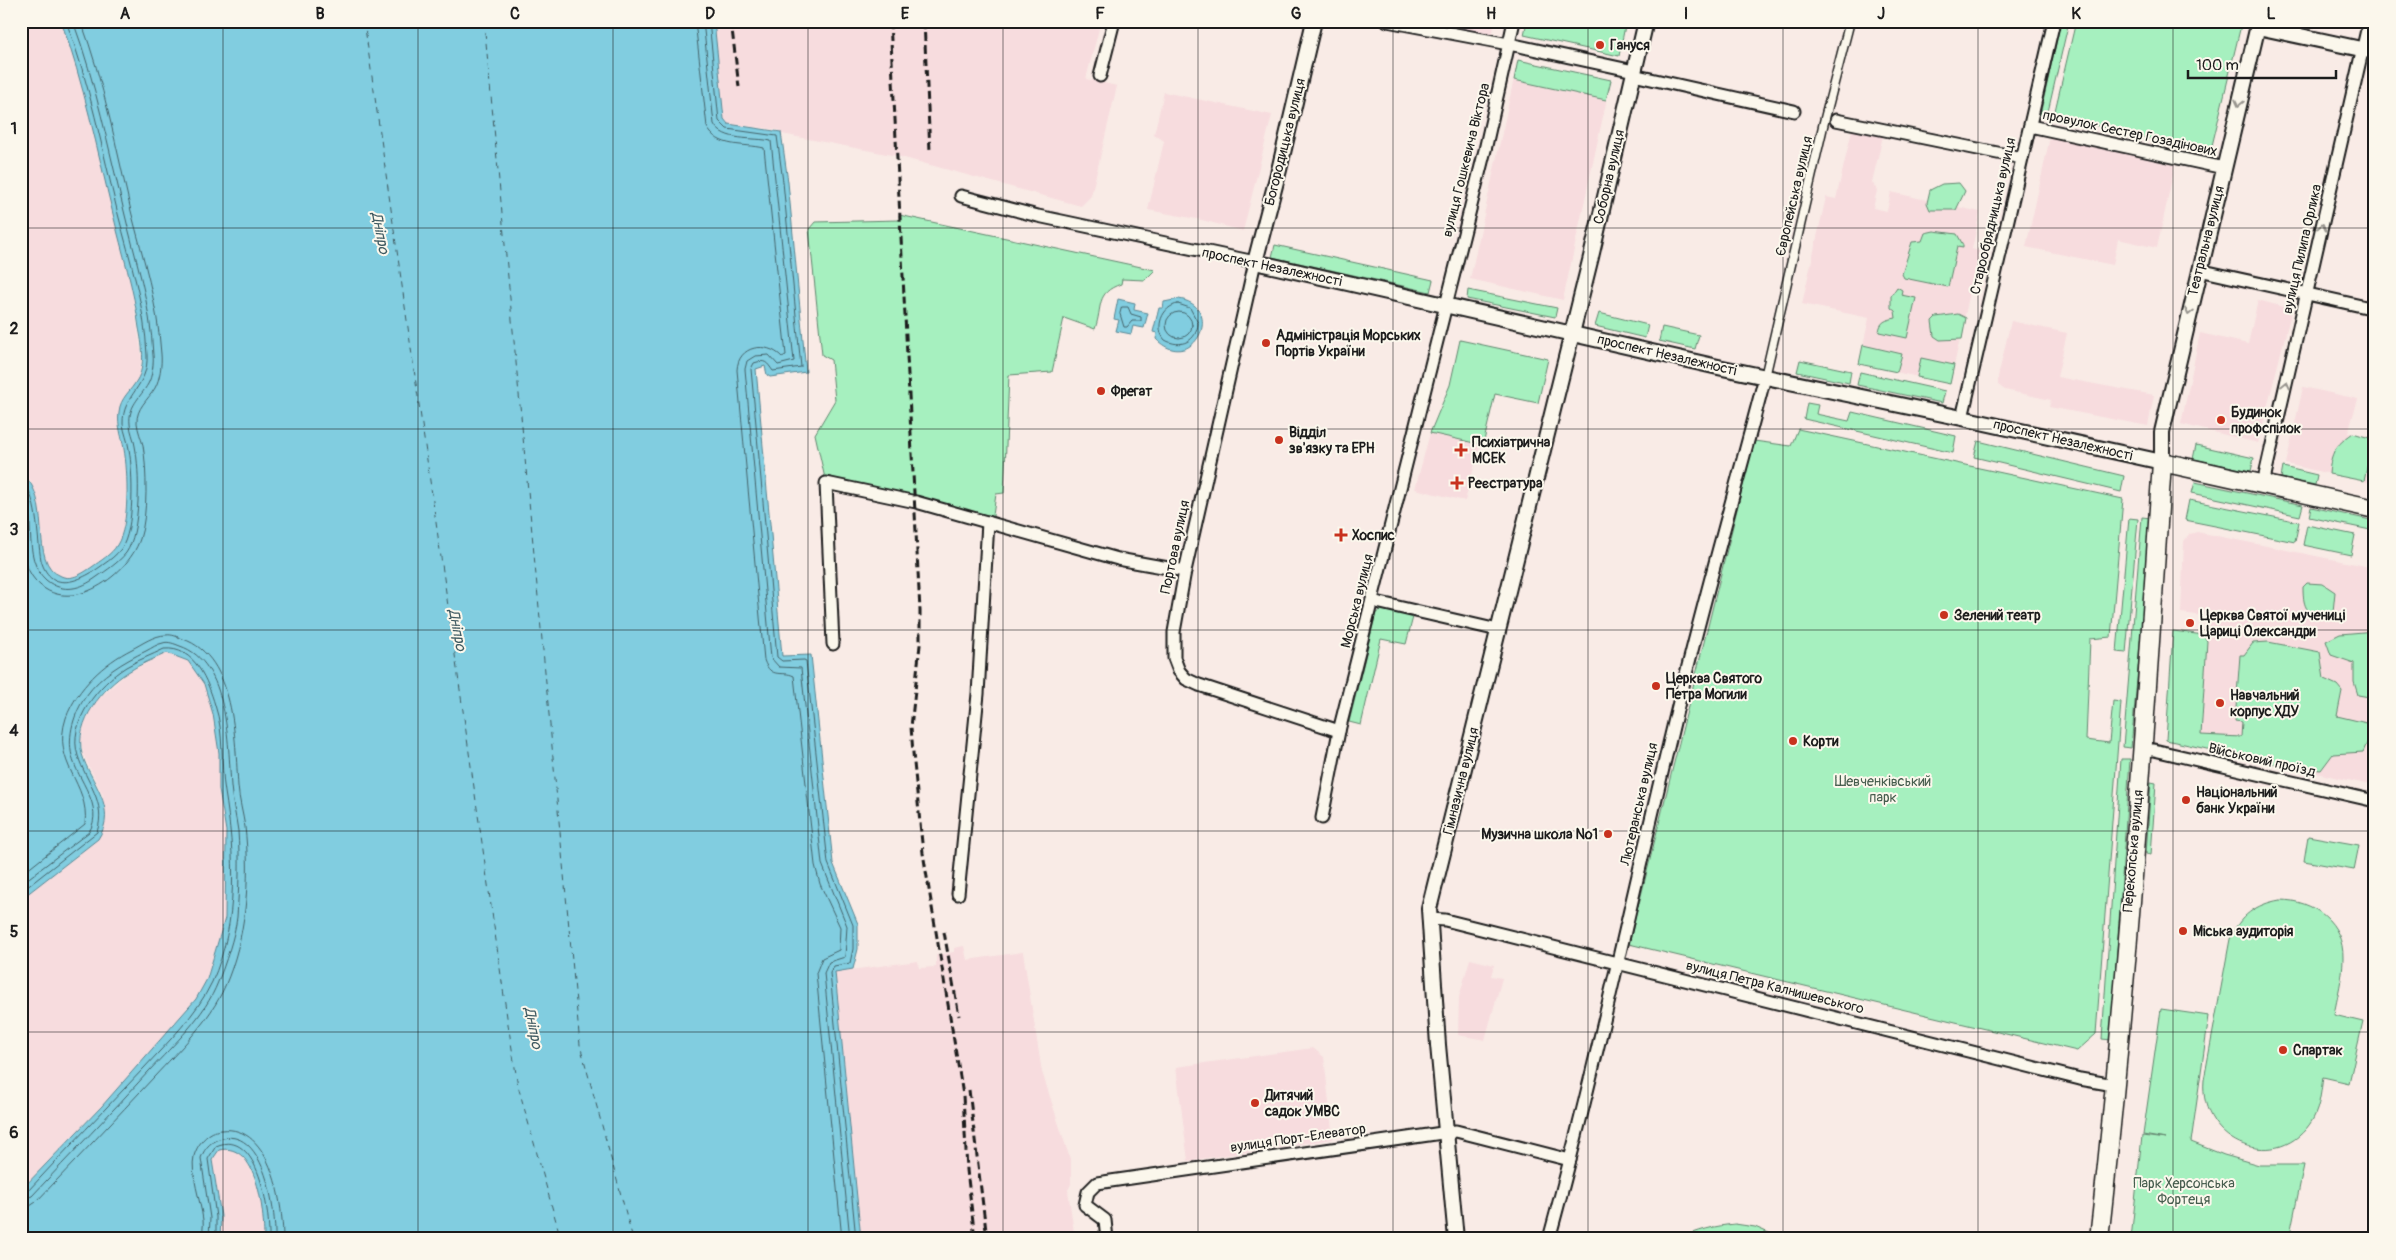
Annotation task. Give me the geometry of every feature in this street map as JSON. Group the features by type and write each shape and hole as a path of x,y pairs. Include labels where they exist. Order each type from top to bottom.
{"main road":[{"name":"проспект Незалежності","path":"2162,462 2375,509"},
{"name":"Перекопська вулиця","path":"2099,1239 2142,750 2162,462"}],"street":[{"path":"1100,76 1114,21"},
{"name":"Богородицька вулиця","path":"1254,262 1279,170 1314,21"},
{"path":"1388,21 1509,44 1794,111"},
{"name":"вулиця Гошкевича Віктора","path":"1446,305 1514,21"},
{"name":"Соборна вулиця","path":"1571,332 1646,21"},
{"name":"Європейська вулиця","path":"1765,377 1824,122 1850,21"},
{"name":"Старообрядницька вулиця","path":"1962,418 2054,21"},
{"name":"вулиця Пилипа Орлика","path":"2263,484 2307,294 2368,51 2369,21"},
{"path":"2258,24 2368,51"},
{"name":"Театральна вулиця","path":"2162,462 2162,432 2258,24"},
{"path":"1836,120 2022,158"},
{"name":"провулок Сестер Гозадінових","path":"2030,126 2224,168"},
{"name":"проспект Незалежності","path":"961,196 1038,216 1571,332 1765,377 2162,462"},
{"name":"Портова вулиця","path":"1254,262 1250,289 1231,362 1185,571 1174,632 1174,658 1186,679 1199,685 1339,731"},
{"path":"2199,270 2375,309"},
{"name":"Морська вулиця","path":"1322,818 1339,731 1446,305"},
{"name":"Гімназична вулиця","path":"1456,1239 1429,919 1432,900 1571,332"},
{"name":"Лютеранська вулиця","path":"1549,1239 1570,1160 1690,659 1765,377"},
{"path":"833,644 826,483 916,502 1118,559 1185,571"},
{"path":"958,894 978,694 988,522"},
{"path":"1372,601 1498,630"},
{"name":"Військовий проїзд","path":"2142,750 2154,750 2375,801"},
{"name":"вулиця Петра Калнишевського","path":"1429,919 1445,920 2080,1079 2114,1085"},
{"name":"вулиця Порт-Елеватор","path":"1107,1239 1105,1220 1085,1204 1088,1192 1097,1183 1456,1131 1570,1160"}],"shaded area":[{"path":"21,21 61,21 77,64 131,282 142,357 139,378 121,402 118,425 124,448 127,477 125,520 122,533 117,546 108,555 82,574 72,578 61,577 47,565 31,481 21,473"},
{"path":"714,21 1101,21 1086,79 1117,86 1091,196 1081,206 897,156 782,134 778,130 728,124 724,119"},
{"path":"1416,21 1495,21 1492,37"},
{"path":"1518,60 1611,80 1563,300 1470,279"},
{"path":"1164,92 1272,115 1243,231 1202,220 1148,210 1164,141 1154,134"},
{"path":"1852,130 1883,136 1872,182 1877,190 1873,208 1887,211 1891,192 1980,212 1972,249 1979,251 1950,384 1859,364 1869,318 1802,304 1826,197 1836,199"},
{"path":"2050,137 2175,165 2157,248 2118,239 2113,265 2026,247"},
{"path":"2258,300 2287,308 2291,313 2258,443 2181,424 2200,333 2248,344"},
{"path":"2011,321 2067,333 2057,377 2154,395 2148,426 2049,407 2051,400 2005,390 1998,385 1998,377"},
{"path":"2303,387 2358,399 2348,433 2374,437 2368,463 2375,464 2375,484 2286,464"},
{"path":"1430,433 1480,445 1465,501 1415,489"},
{"path":"2197,532 2375,568 2375,786 2166,740 2173,631 2204,635 2206,616 2181,613 2184,541 2190,534"},
{"path":"167,653 188,661 204,684 213,714 219,753 219,789 226,831 225,918 207,979 196,1000 102,1106 21,1190 21,899 98,839 101,834 103,828 103,796 83,754 81,740 84,724 94,703 128,672"},
{"path":"964,946 967,960 1023,952 1042,1072 1071,1162 1071,1184 1068,1190 1075,1239 861,1239 835,972 918,961 919,968 936,967 936,955 954,952 954,948"},
{"path":"1470,959 1494,965 1491,976 1502,978 1485,1040 1458,1035 1459,997"},
{"name":"Дитячий садок УМВС","path":"1313,1048 1324,1057 1333,1139 1188,1161 1176,1067"},
{"path":"227,1148 237,1151 247,1162 257,1185 264,1212 264,1239 220,1239 221,1216 212,1160 219,1150"}],"green space":[{"path":"1527,21 1626,21 1619,56 1524,35"},
{"path":"2061,21 2069,21 2047,116 2040,115"},
{"path":"2076,21 2242,21 2210,154 2054,115"},
{"path":"1518,60 1611,80 1606,100 1514,80"},
{"path":"1959,183 1965,191 1956,210 1930,210 1927,203 1930,190 1942,184"},
{"path":"899,215 1155,270 1145,280 1122,279 1121,284 1107,292 1101,301 1095,329 1064,318 1052,372 1009,375 1004,493 996,494 992,523 826,483 815,434 835,400 831,360 822,355 809,229 815,222 899,220"},
{"path":"1934,231 1957,234 1963,245 1963,248 1957,247 1948,287 1904,278 1902,274 1912,242 1922,241 1925,233"},
{"path":"1275,245 1433,280 1430,292 1272,257"},
{"path":"1897,287 1902,290 1901,295 1916,298 1907,338 1879,332 1884,322 1896,318 1895,311 1891,308 1891,296"},
{"path":"1468,290 1557,308 1555,317 1467,299"},
{"path":"1599,313 1648,325 1645,338 1595,326"},
{"path":"1958,314 1966,318 1962,339 1940,340 1934,336 1932,321 1936,317"},
{"path":"1662,327 1699,335 1695,349 1659,341"},
{"path":"1460,340 1548,359 1538,403 1495,394 1483,445 1430,433 1450,385"},
{"path":"1863,345 1902,354 1897,372 1859,364"},
{"path":"1921,358 1954,365 1950,384 1917,377"},
{"path":"1800,360 1851,371 1849,383 1797,372"},
{"path":"1860,372 1945,391 1942,403 1857,385"},
{"path":"1807,403 1818,405 1816,414 1849,421 1852,412 1956,436 1953,453 1804,419"},
{"name":"Шевченківський парк","path":"1798,429 2123,499 2111,637 2090,639 2086,740 2109,743 2113,701 2121,702 2096,1034 2077,1051 1629,944 1754,441 1791,446"},
{"path":"2353,433 2373,439 2375,461 2368,463 2364,481 2329,474 2335,450"},
{"path":"1978,441 2124,476 2121,492 1974,457"},
{"path":"2196,445 2254,458 2251,471 2193,459"},
{"path":"2283,467 2317,475 2315,485 2281,478"},
{"path":"2195,482 2303,505 2300,516 2192,493"},
{"path":"2189,500 2299,522 2295,542 2185,520"},
{"path":"2311,507 2375,521 2375,531 2309,517"},
{"path":"2142,517 2151,518 2131,748 2123,747"},
{"path":"2129,518 2138,519 2126,653 2117,652"},
{"path":"2307,525 2355,535 2351,555 2303,545"},
{"path":"2307,583 2323,584 2335,592 2333,612 2322,618 2309,611 2306,607 2303,593 2303,587"},
{"path":"1382,609 1413,617 1406,644 1381,639 1361,725 1349,722 1376,613"},
{"path":"2173,631 2204,635 2207,641 2201,735 2241,737 2242,722 2235,721 2240,655 2244,655 2253,643 2268,642 2320,652 2324,679 2337,685 2342,691 2337,716 2375,725 2363,752 2333,754 2321,770 2284,766 2166,740"},
{"path":"2375,631 2375,698 2358,695 2354,682 2354,663 2331,655 2326,641 2340,634"},
{"path":"2121,759 2130,759 2111,1040 2102,1039"},
{"path":"2151,782 2156,783 2151,855 2146,854"},
{"path":"2308,836 2359,845 2354,870 2304,861"},
{"name":"Спартак","path":"2280,900 2293,901 2315,909 2332,924 2342,945 2343,958 2334,1015 2363,1022 2349,1083 2323,1077 2320,1098 2313,1119 2299,1136 2281,1146 2262,1149 2244,1145 2227,1135 2214,1121 2206,1102 2204,1080 2230,939 2238,924 2249,912"},
{"name":"Парк Херсонська Фортеця","path":"2161,1009 2209,1016 2191,1142 2224,1155 2259,1165 2304,1165 2290,1234 2308,1239 2131,1239 2142,1136 2166,1139 2143,1135"},
{"path":"1735,1224 1755,1227 1783,1239 1679,1239 1706,1229"}],"water":[{"name":"Дніпро","path":"61,21 714,21 724,119 728,124 781,132 788,182 806,372 770,377 767,375 765,366 756,369 782,656 811,655 833,863 858,924 858,949 853,969 835,972 861,1239 264,1239 260,1197 250,1167 242,1156 232,1150 219,1150 212,1160 221,1216 220,1239 21,1239 21,1190 102,1106 196,999 207,979 225,918 226,831 219,789 219,753 213,714 204,684 188,661 167,653 137,666 109,687 100,696 86,718 82,730 82,754 101,795 105,817 104,828 98,839 21,899 21,473 31,484 37,498 42,544 45,558 51,569 61,576 69,578 77,576 109,554 117,545 121,536 126,512 126,471 119,421 120,407 135,384 142,368 141,340 131,285 96,141"},
{"path":"1118,299 1135,303 1134,310 1148,313 1144,328 1133,326 1131,334 1116,331 1119,320 1114,319"},
{"path":"1179,299 1193,305 1201,314 1202,325 1199,336 1192,345 1182,349 1169,348 1156,339 1157,333 1153,332 1159,308 1163,308 1164,302"}],"ferry route":[{"path":"364,21 518,1086 561,1239"},
{"path":"484,21 580,1045 633,1239"}],"railway":[{"path":"731,21 739,87"},
{"path":"890,21 920,611 920,645 911,727 923,853 963,1095 967,1170 975,1239"},
{"path":"924,21 930,151"},
{"path":"944,932 959,1016"},
{"path":"969,1090 987,1239"}],"place":[{"name":"Гануся","path":"1600,45"},
{"name":"Адміністрація Морських Портів України","path":"1266,343"},
{"name":"Фрегат","path":"1101,391"},
{"name":"Будинок профспілок","path":"2221,420"},
{"name":"Відділ зв'язку та ЕРН","path":"1279,440"},
{"name":"Психіатрична МСЕК","path":"1461,450"},
{"name":"Реєстратура","path":"1457,483"},
{"name":"Хоспис","path":"1341,535"},
{"name":"Зелений театр","path":"1944,615"},
{"name":"Церква Святої мучениці Цариці Олександри","path":"2190,623"},
{"name":"Церква Святого Петра Могили","path":"1656,686"},
{"name":"Навчальний корпус ХДУ","path":"2220,703"},
{"name":"Корти","path":"1793,741"},
{"name":"Національний банк України","path":"2186,800"},
{"name":"Музична школа №1","path":"1608,834"},
{"name":"Міська аудиторія","path":"2183,931"},
{"name":"Спартак","path":"2283,1050"},
{"name":"Дитячий садок УМВС","path":"1255,1103"}]}
